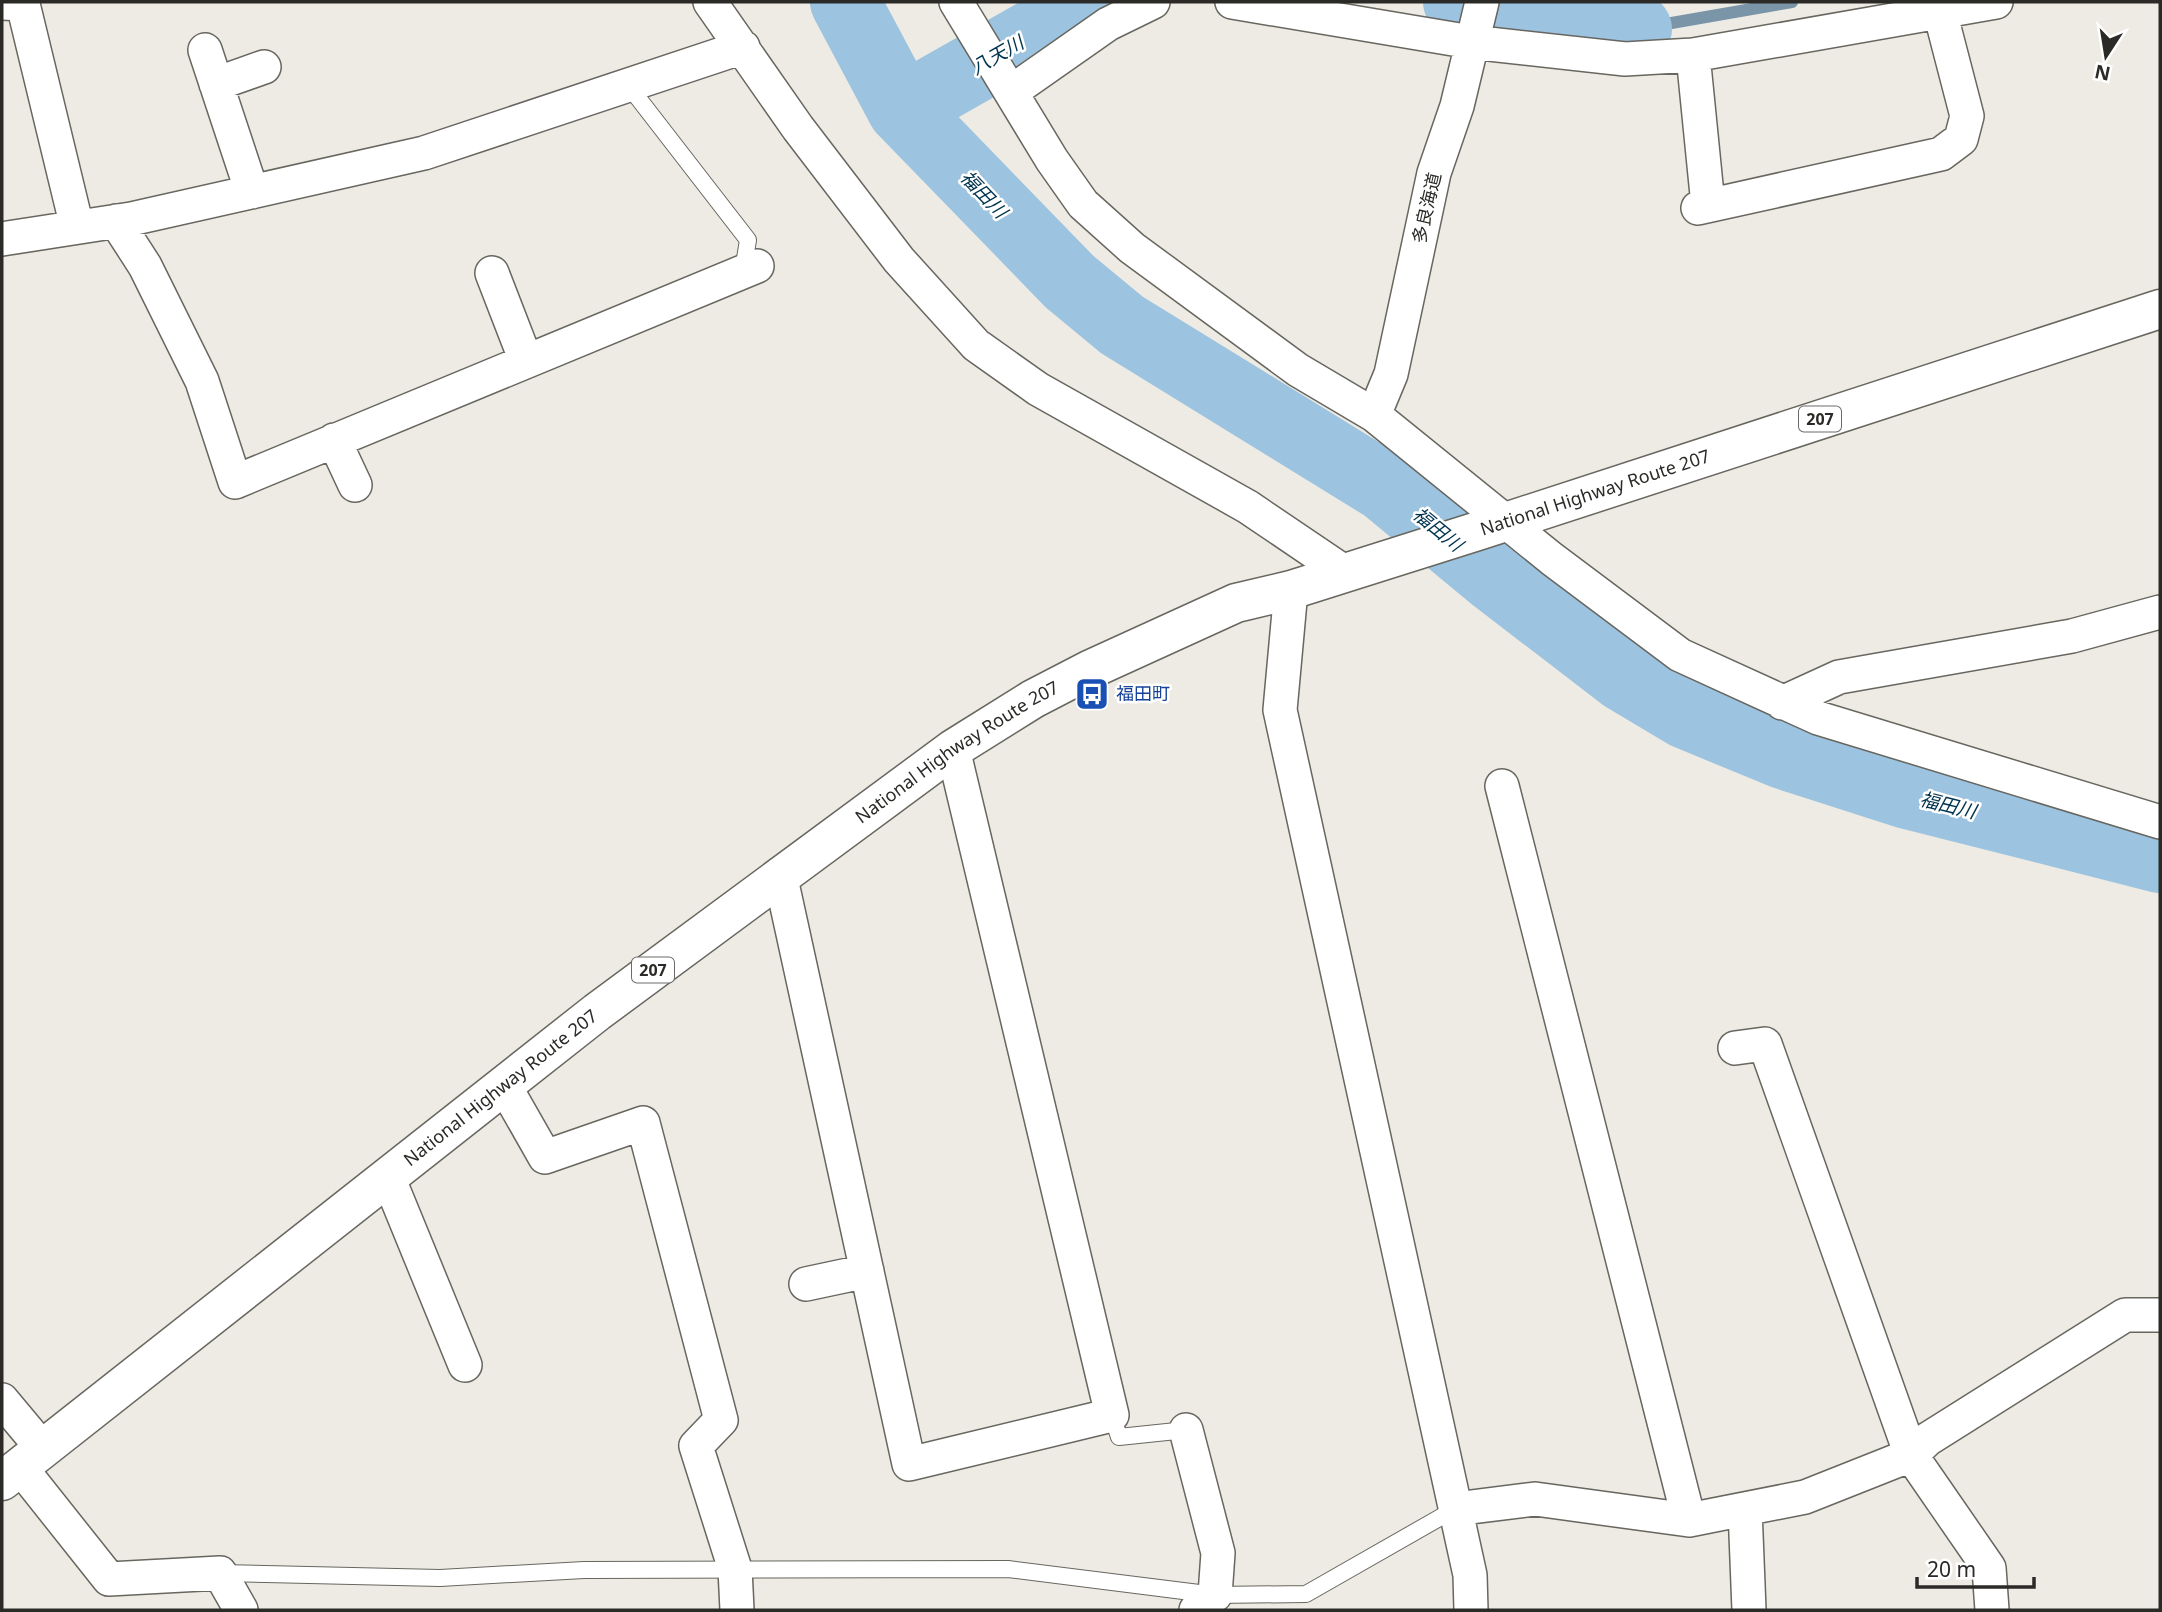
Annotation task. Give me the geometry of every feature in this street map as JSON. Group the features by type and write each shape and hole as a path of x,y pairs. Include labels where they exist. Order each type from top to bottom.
{"highway":[{"name":"National Highway Route 207","path":"22,1466 504,1085 780,874 953,748 1033,699 1089,670 1236,603 1291,590 2160,309"}],"street":[{"path":"710,2 798,128 899,260 976,345 1038,389 1355,568"},
{"path":"956,2 1052,160 1083,204 1132,247 1298,370 1374,415 1492,525 1681,655 1818,718 2160,822"},
{"path":"1011,92 1108,24 1153,2"},
{"path":"1232,2 1471,42 1625,59 1693,55 1996,2"},
{"name":"多良海道","path":"1374,415 1391,374 1434,173 1457,107 1482,2"},
{"path":"2,3 23,4 78,227"},
{"path":"1693,55 1703,206 1941,154 1961,139 1967,116 1940,12"},
{"path":"2,239 116,221 424,153 743,47"},
{"path":"205,50 251,192"},
{"path":"216,84 264,67"},
{"path":"116,221 145,267 202,381 235,482 750,269"},
{"path":"492,273 526,361"},
{"path":"334,440 355,485"},
{"path":"1291,590 1280,710 1470,1575 1471,1610"},
{"path":"1782,703 1839,677 2072,636 2160,612"},
{"path":"780,874 909,1464 1112,1415 953,748"},
{"path":"1502,786 1689,1520"},
{"path":"1735,1048 1765,1044 1911,1455 1989,1568 1993,1610"},
{"path":"504,1085 544,1157 643,1124 721,1420 696,1446 735,1569 737,1610"},
{"path":"388,1177 465,1365"},
{"path":"806,1284 867,1271"},
{"path":"1455,1509 1535,1499 1689,1520 1805,1497 1911,1455 1928,1439 2125,1315 2160,1315"},
{"path":"2,1400 22,1466 109,1579 220,1573 241,1610"},
{"path":"1186,1430 1218,1553 1205,1602"},
{"path":"1745,1509 1749,1610"}],"lane":[{"path":"628,85 748,240 750,269"},
{"path":"1112,1415 1119,1437 1186,1430"},
{"path":"220,1573 440,1578 584,1570 1008,1569 1205,1602 1307,1594 1455,1509"}],"waterway":[{"name":"福田川","path":"845,2 902,109 1070,282 1122,325 1385,487 1495,578 1624,677 1686,714 1783,754 1904,793 2160,858"},
{"name":"八天川","path":"902,109 1091,2"},
{"name":"八天川","path":"1458,2 1637,29"},
{"path":"1637,29 1792,2"}],"place":[{"name":"福田町","path":"1092,694"}]}
